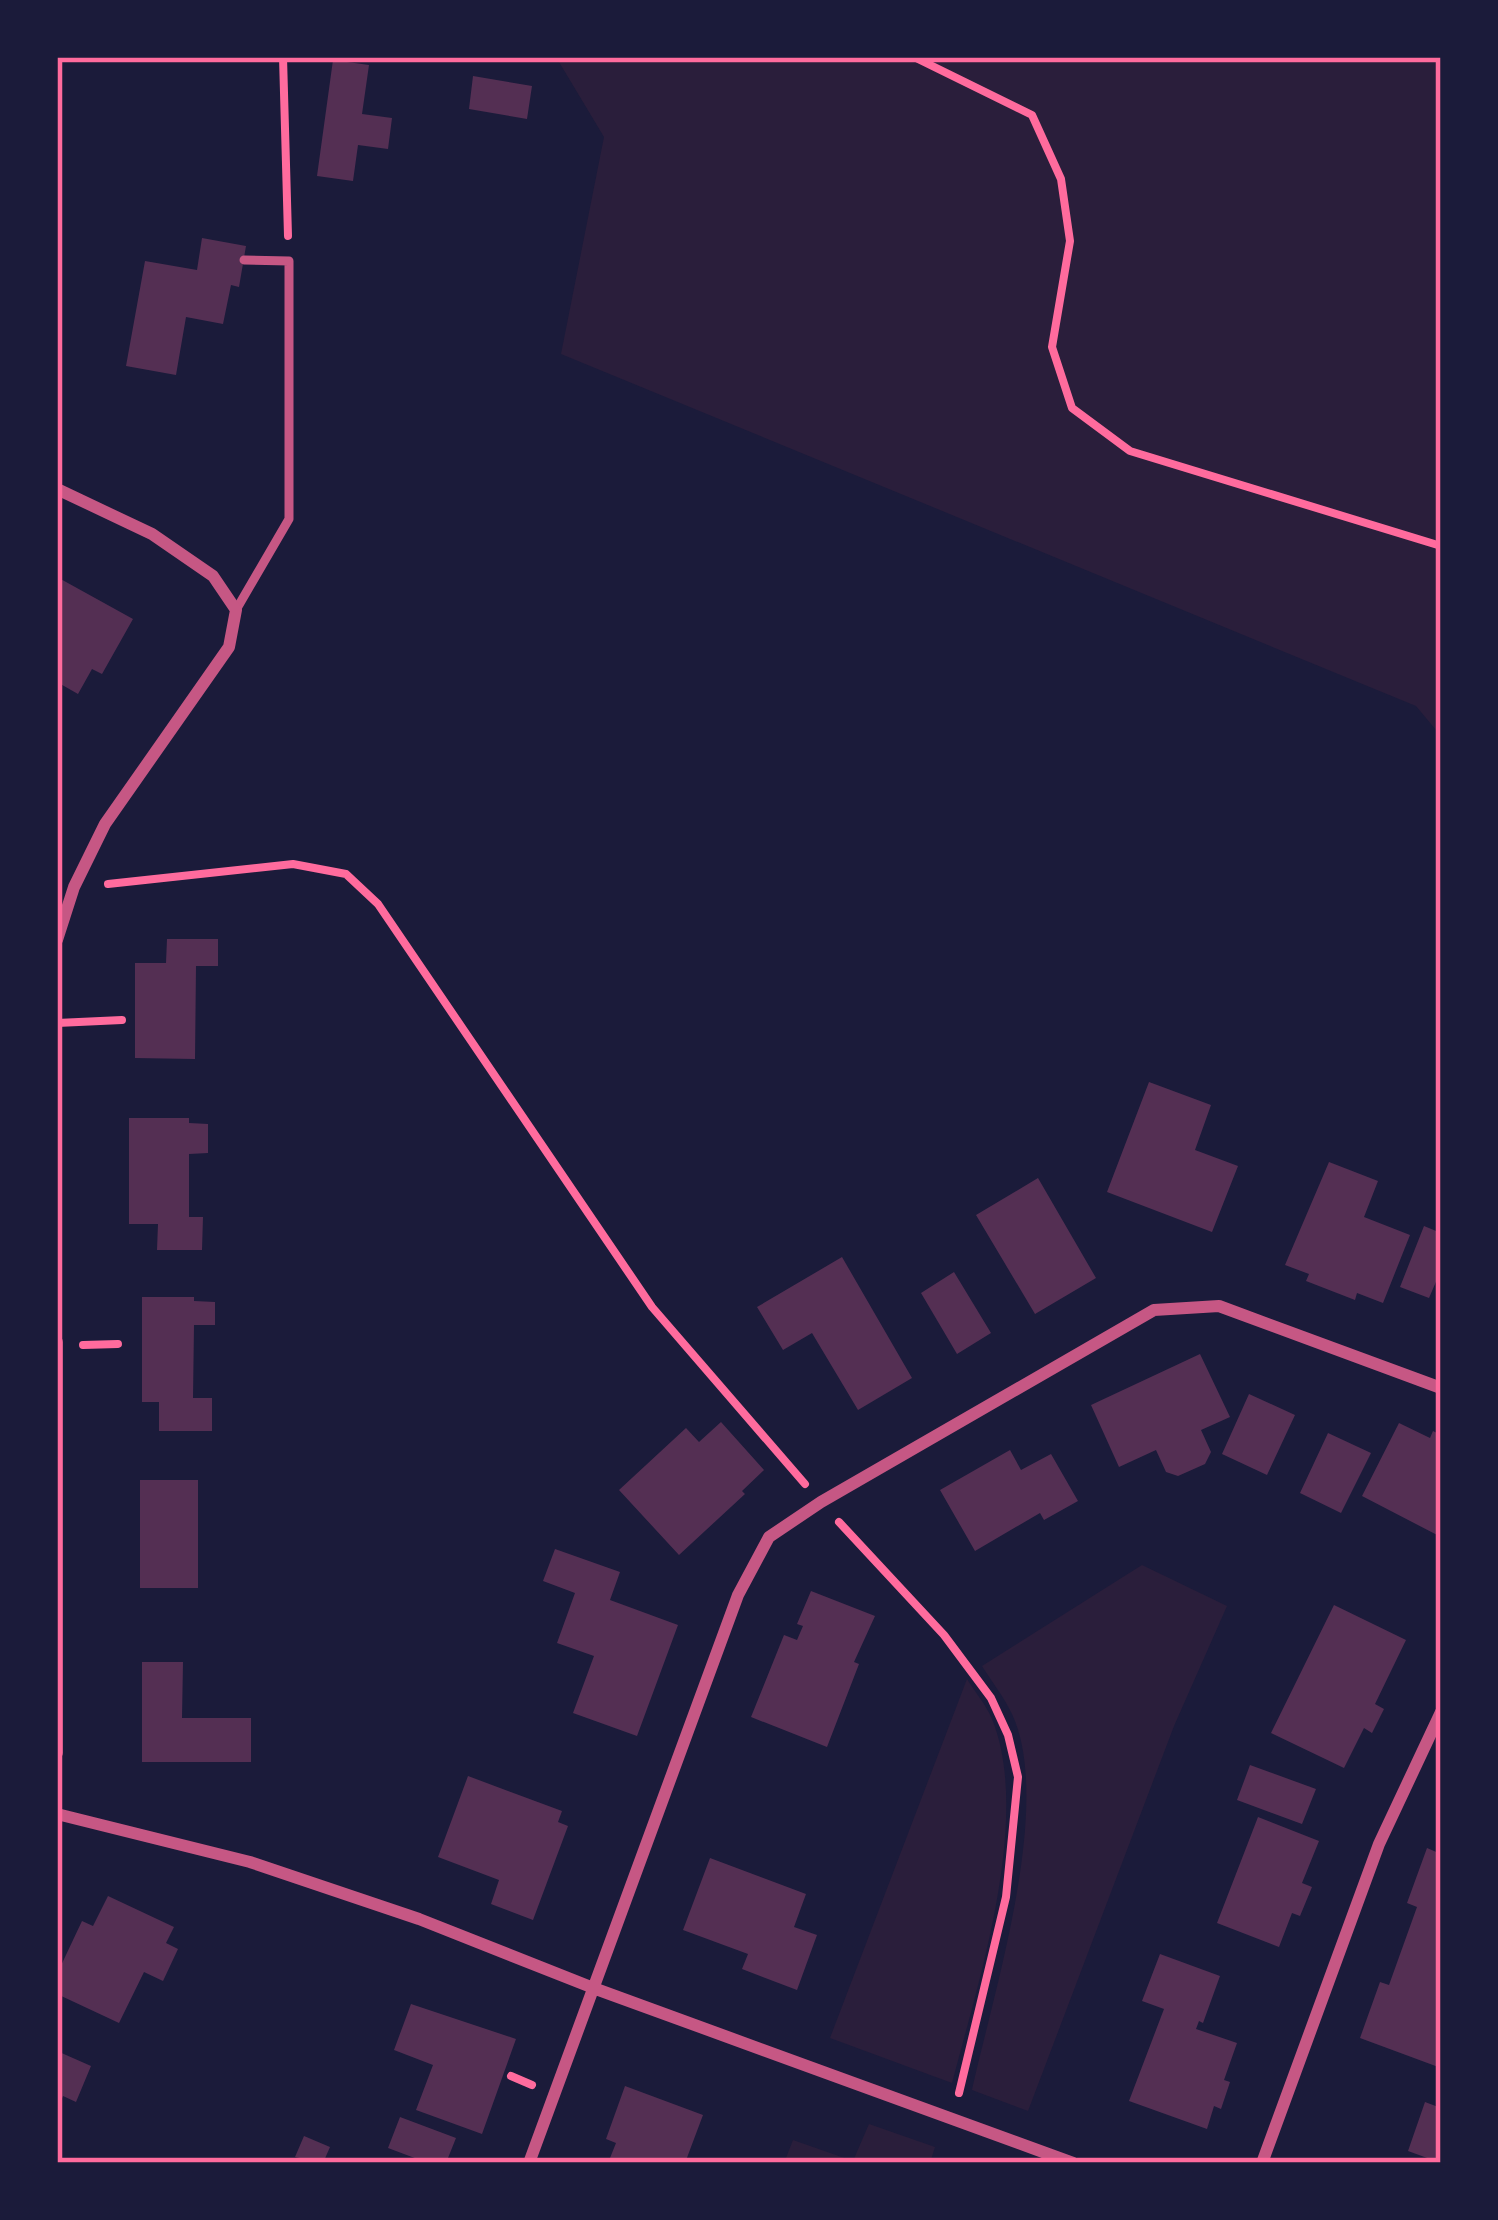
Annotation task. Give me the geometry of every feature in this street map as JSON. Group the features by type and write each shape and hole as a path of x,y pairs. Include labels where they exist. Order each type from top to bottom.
{"street":[{"path":"57,489 152,534 213,576 236,610 229,647 105,824 74,887 57,940"},
{"path":"529,2163 737,1595 769,1538 821,1502 1154,1310 1219,1306 1441,1388"},
{"path":"57,1342 57,1753"},
{"path":"1262,2163 1379,1844 1441,1712"},
{"path":"57,1814 250,1862 418,1919 1073,2163"}],"lane":[{"path":"236,610 289,519 289,261 244,260"}],"path":[{"path":"283,57 289,261"},
{"path":"914,57 1032,115 1061,179 1070,242 1052,347 1072,408 1130,452 1441,546"},
{"path":"107,884 293,863 346,874 378,904 652,1306 805,1484"},
{"path":"57,1023 122,1019"},
{"path":"837,1520 944,1635 991,1698 1008,1735 1018,1777 1006,1897 959,2094"}],"shaded area":[{"path":"556,57 1441,57 1441,736 1416,706 561,354 604,137"},
{"path":"1142,1565 1227,1606 1174,1726 1028,2111 972,2090 1016,1900 1026,1798 1023,1752 1012,1714 982,1666"},
{"path":"967,1679 992,1719 1003,1759 1006,1804 997,1901 952,2083 830,2038"},
{"path":"869,2124 935,2147 930,2163 784,2163 793,2140 853,2161"}],"building":[{"path":"333,60 369,65 362,114 392,118 388,149 358,145 353,181 317,176"},
{"path":"473,76 532,86 527,119 469,109"},
{"path":"202,238 246,246 239,287 231,285 223,324 186,317 176,375 126,366 145,261 197,270"},
{"path":"57,577 133,619 102,674 92,669 78,694 57,682"},
{"path":"167,939 218,939 218,966 196,966 195,1059 135,1058 135,963 166,963"},
{"path":"1149,1082 1211,1105 1195,1150 1238,1166 1212,1232 1107,1192"},
{"path":"129,1118 189,1118 189,1123 208,1124 208,1153 189,1154 189,1217 203,1217 202,1250 157,1250 158,1224 129,1224"},
{"path":"1329,1162 1378,1181 1364,1217 1410,1235 1383,1303 1357,1293 1355,1300 1306,1281 1309,1274 1285,1265"},
{"path":"1038,1178 1096,1278 1035,1314 976,1215"},
{"path":"1424,1226 1441,1233 1441,1270 1429,1298 1400,1287"},
{"path":"842,1257 912,1378 858,1410 812,1333 783,1350 757,1307"},
{"path":"954,1272 991,1333 957,1354 921,1293"},
{"path":"142,1297 215,1302 215,1325 194,1325 193,1398 212,1398 212,1431 159,1431 159,1402 142,1402"},
{"path":"1200,1354 1230,1417 1201,1430 1211,1452 1205,1464 1178,1476 1166,1472 1156,1450 1119,1467 1091,1405"},
{"path":"1249,1394 1295,1415 1267,1475 1222,1454"},
{"path":"721,1422 764,1470 679,1555 619,1490 686,1428 699,1442"},
{"path":"1399,1423 1430,1438 1433,1431 1441,1435 1441,1537 1362,1496"},
{"path":"1328,1433 1371,1453 1341,1513 1300,1493"},
{"path":"1010,1450 1021,1470 1051,1454 1078,1501 1044,1520 1040,1513 975,1551 940,1490"},
{"path":"140,1480 198,1480 198,1588 140,1588"},
{"path":"555,1549 620,1572 610,1600 678,1625 637,1736 573,1713 594,1656 557,1643 575,1593 543,1581"},
{"path":"811,1591 875,1616 854,1662 859,1664 827,1747 751,1717 784,1635 797,1640 803,1626 797,1624"},
{"path":"1334,1605 1406,1640 1375,1704 1384,1709 1372,1733 1364,1728 1344,1768 1271,1733"},
{"path":"142,1662 183,1662 182,1718 251,1718 251,1762 142,1762"},
{"path":"1250,1765 1316,1789 1302,1824 1237,1800"},
{"path":"468,1776 562,1811 558,1822 568,1826 533,1920 491,1904 499,1880 438,1857"},
{"path":"1258,1817 1319,1841 1302,1883 1312,1887 1300,1916 1292,1913 1279,1947 1217,1923"},
{"path":"1427,1848 1441,1854 1441,2068 1360,2038 1380,1982 1389,1985 1417,1907 1407,1903"},
{"path":"710,1858 806,1894 794,1927 817,1935 797,1990 742,1969 748,1954 683,1930"},
{"path":"108,1896 174,1927 166,1943 178,1949 163,1981 144,1972 119,2023 57,1994 57,1974 82,1921 93,1926"},
{"path":"1160,1954 1220,1976 1203,2023 1199,2021 1196,2029 1237,2043 1224,2080 1230,2082 1221,2109 1214,2106 1207,2129 1129,2101 1164,2009 1142,2001"},
{"path":"411,2004 516,2039 482,2134 416,2110 433,2065 394,2050"},
{"path":"57,2051 91,2066 76,2102 63,2096 57,2110"},
{"path":"625,2086 703,2115 685,2163 608,2163 616,2143 606,2139"},
{"path":"1425,2102 1441,2108 1441,2163 1408,2151"},
{"path":"400,2117 456,2138 446,2163 428,2163 388,2148"},
{"path":"304,2136 330,2147 323,2163 295,2157"}]}
